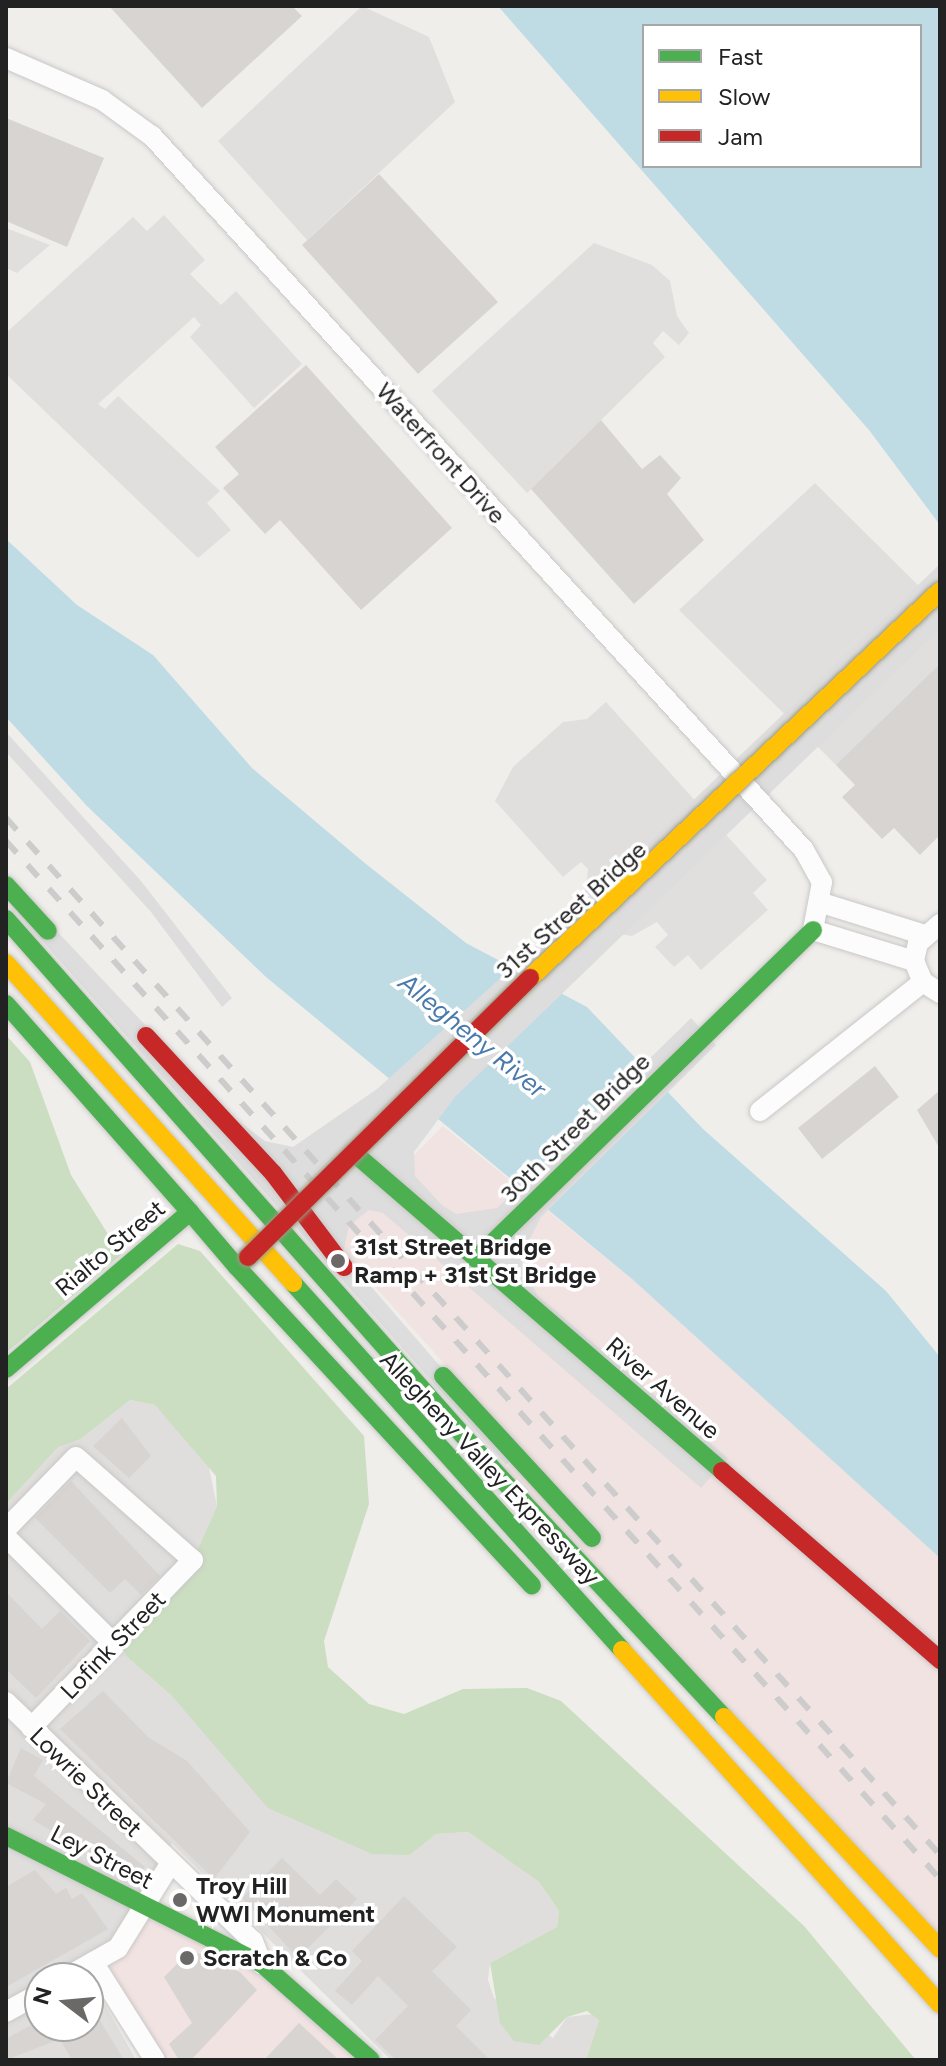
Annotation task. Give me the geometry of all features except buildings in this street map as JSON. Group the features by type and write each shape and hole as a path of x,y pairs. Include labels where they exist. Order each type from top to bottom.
{"main road":[{"name":"31st Street Bridge","path":"243,1262 940,591"},
{"path":"6,885 59,942"},
{"name":"Allegheny Valley Expressway","path":"6,919 498,1475 820,1815 940,1949"},
{"name":"30th Street Bridge","path":"476,1259 813,930"},
{"name":"Allegheny Valley Expressway","path":"6,963 322,1321 821,1864 940,2004"},
{"path":"6,1004 190,1212"},
{"path":"134,1023 299,1208 359,1284"},
{"name":"River Avenue","path":"354,1153 940,1660"},
{"name":"Rialto Street","path":"6,1369 190,1212 243,1262 542,1596"},
{"path":"423,1354 605,1552"},
{"path":"586,1642 821,1864"},
{"path":"699,1658 820,1815"},
{"name":"Ley Street","path":"6,1836 262,1964"},
{"name":"Lowrie Street","path":"262,1964 371,2060"}],"street":[{"name":"Waterfront Drive","path":"6,58 102,100 152,136 804,850 822,882 822,903"},
{"path":"760,1111 931,987 914,961 813,930 822,903 932,930 914,961"},
{"name":"Lofink Street","path":"6,1529 76,1457 193,1560 115,1645 31,1728"},
{"path":"6,1537 115,1645"},
{"name":"Lowrie Street","path":"6,1702 253,1941 262,1964"},
{"path":"93,1962 129,1936 170,1864"},
{"path":"104,1979 155,2060"},
{"path":"6,2012 24,2002"}],"shaded area":[{"path":"362,6 429,37 455,102 307,240 218,141"},
{"path":"164,215 205,260 190,274 221,305 236,291 302,364 254,408 190,337 201,325 194,317 98,404 105,409 118,396 220,491 207,503 231,530 198,558 6,374 6,333 133,217 147,231"},
{"path":"6,228 50,245 17,273 6,268"},
{"path":"594,243 652,265 670,281 677,316 689,333 679,345 663,331 653,343 665,357 527,493 432,391"},
{"path":"815,483 940,607 940,671 836,765 679,610"},
{"path":"606,702 767,880 753,893 768,910 701,970 688,955 674,967 655,947 668,935 657,922 632,936 608,932 584,903 588,869 581,862 563,877 495,801 513,767 563,722 587,719"},
{"path":"443,1126 632,1279 940,1558 940,1949 498,1475 524,1452 349,1258 343,1242 352,1217"},
{"path":"130,1400 155,1405 207,1458 217,1506 193,1560 126,1656 172,1696 410,1855 436,1834 468,1832 539,1882 559,1911 557,1927 490,1963 488,1980 494,1998 553,2038 567,2017 594,2014 599,2020 586,2060 391,2060 172,1843 114,1938 79,1959 81,1962 24,1962 24,2042 104,2042 104,2003 136,2060 6,2060 6,1504 58,1446 81,1439"},
{"path":"144,1906 262,1964 371,2060 155,2060 104,1979 104,1962 93,1962"}],"green space":[{"path":"6,1035 30,1062 71,1175 121,1255 6,1353"},
{"path":"178,1244 200,1251 364,1436 369,1504 324,1641 328,1667 369,1704 404,1714 463,1689 527,1688 561,1701 804,1926 916,2060 586,2060 599,2020 587,2011 567,2017 539,2045 514,2041 500,2023 490,1963 557,1927 559,1911 539,1882 468,1832 436,1834 410,1855 372,1854 268,1808 172,1696 126,1656 121,1637 193,1560 217,1506 216,1476 155,1405 130,1400 81,1439 58,1447 6,1504 6,1389"}],"water":[{"path":"498,6 940,6 940,525 869,430"},
{"name":"Allegheny River","path":"6,539 77,605 153,655 252,768 366,864 466,943 587,1007 703,1129 886,1291 940,1357 940,1558 632,1279 266,977 87,806 6,717"}],"pier":[{"path":"940,564 940,629 455,1097 414,1152 415,1176 442,1205 456,1214 497,1208 691,1018 716,1045 541,1217 520,1258 537,1295 728,1458 701,1488 383,1213 369,1210 349,1226 343,1254 517,1455 506,1465 6,900 6,877 229,1114 265,1141 293,1147 377,1089 612,878"},
{"path":"6,732 141,881 232,998 222,1007 151,912 6,752"}],"railway":[{"path":"6,818 940,1855"},
{"path":"6,841 940,1879"}],"traffic: fast":[{"path":"6,885 48,931"},
{"path":"6,919 498,1475 724,1717"},
{"path":"476,1259 813,930"},
{"path":"6,1004 190,1212"},
{"path":"354,1153 722,1471"},
{"path":"6,1369 190,1212 237,1267 248,1257"},
{"path":"237,1267 532,1586"},
{"path":"293,1283 622,1650"},
{"path":"443,1376 592,1538"},
{"path":"6,1836 262,1964 371,2060"}],"traffic: slow":[{"path":"530,978 940,591"},
{"path":"6,963 293,1283"},
{"path":"622,1650 940,2004"},
{"path":"724,1717 940,1949"}],"traffic: jam":[{"path":"248,1257 530,978"},
{"path":"146,1036 273,1173 344,1267"},
{"path":"722,1471 940,1660"}],"place":[{"name":"31st Street Bridge Ramp + 31st St Bridge","path":"338,1261"},
{"name":"Troy Hill WWI Monument","path":"180,1900"},
{"name":"Scratch & Co","path":"187,1958"}]}
